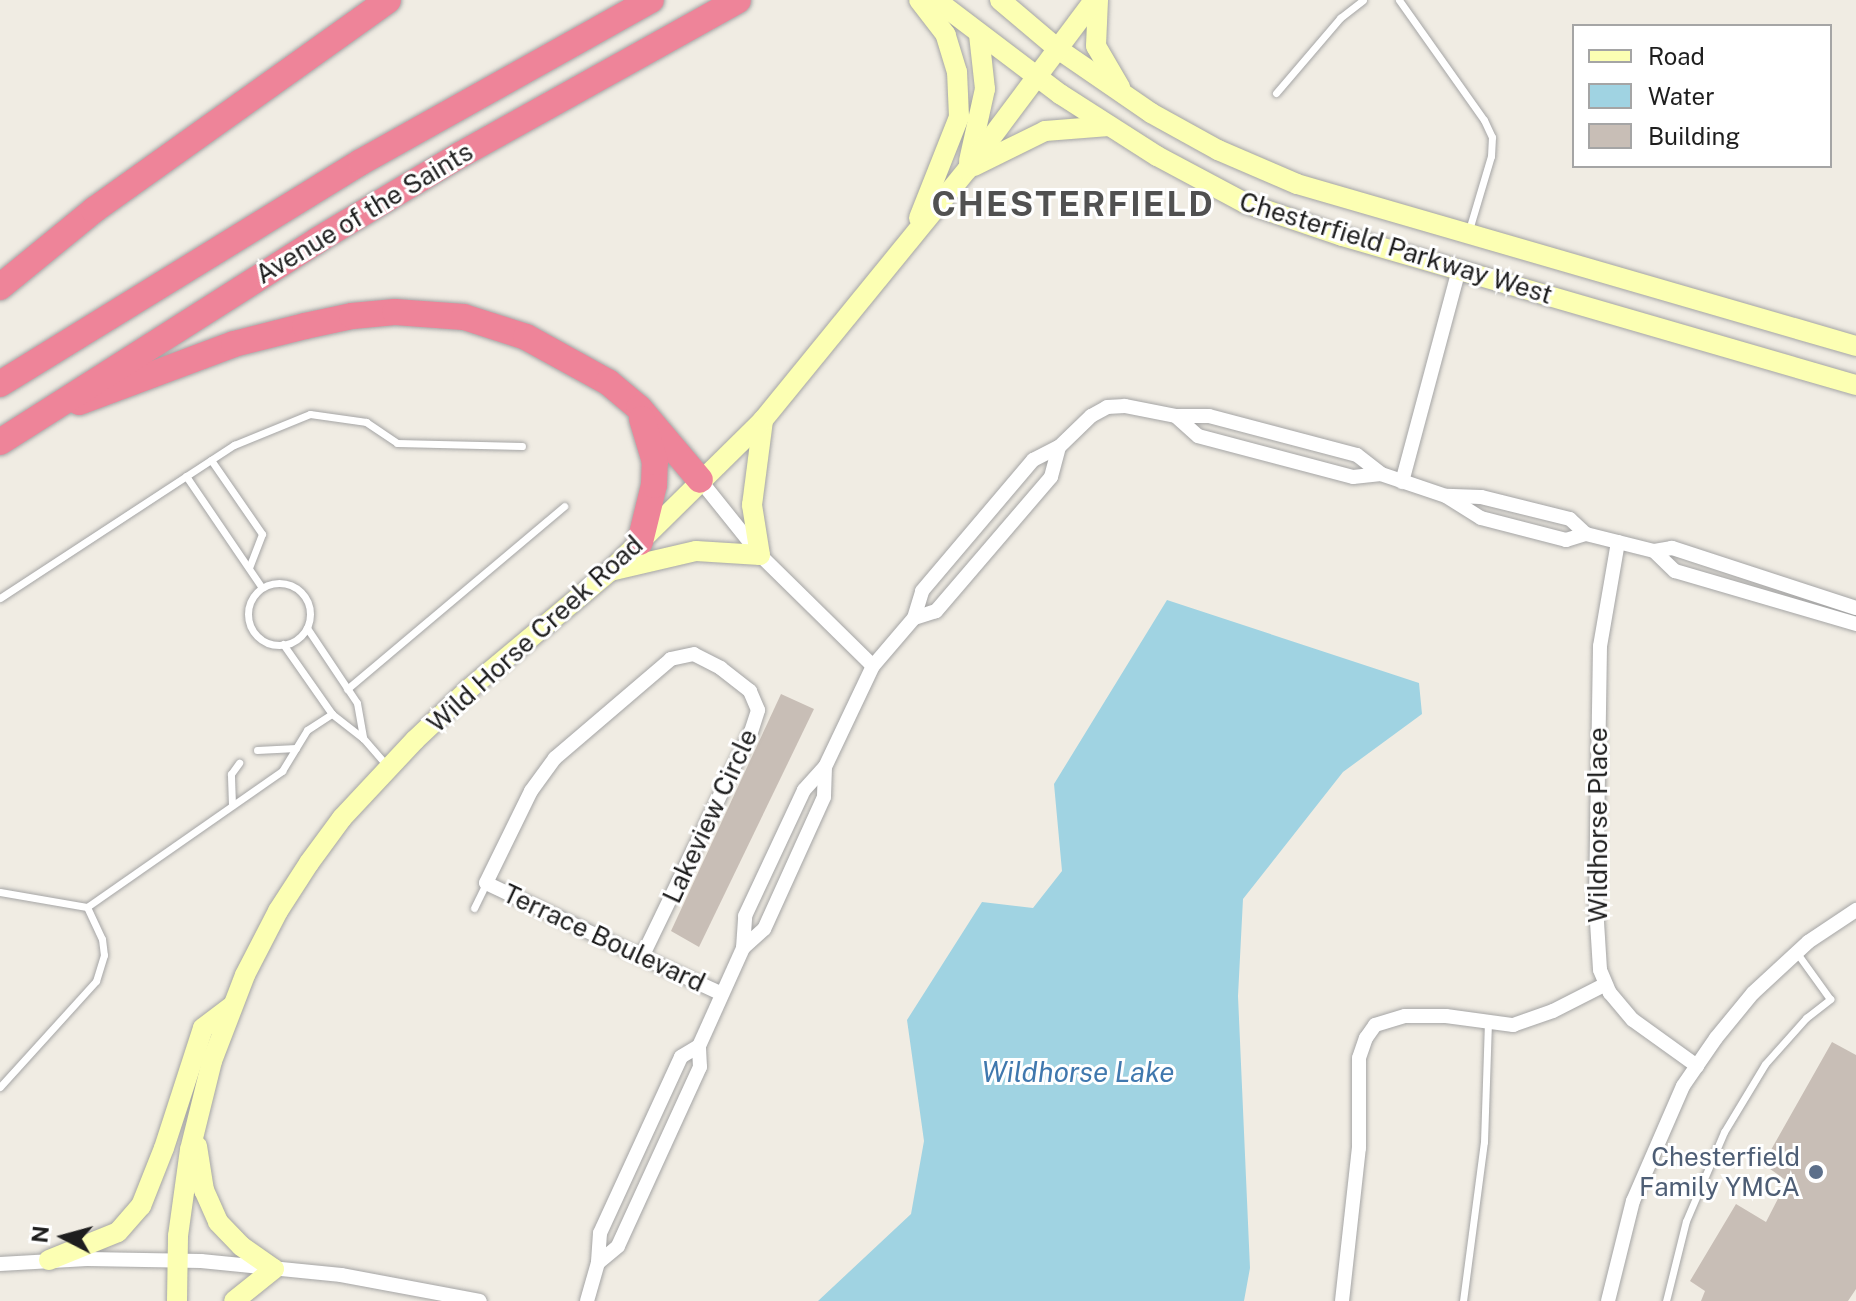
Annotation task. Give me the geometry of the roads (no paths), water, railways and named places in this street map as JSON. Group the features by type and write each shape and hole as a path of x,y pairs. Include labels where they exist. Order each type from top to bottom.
{"highway":[{"path":"0,287 94,210 388,0"},
{"name":"Avenue of the Saints","path":"0,384 361,162 651,0"},
{"name":"Avenue of the Saints","path":"0,442 232,292 447,163 738,0"},
{"path":"38,417 234,344 352,316 395,312 464,317 526,337 584,366 639,408 700,480"},
{"path":"639,408 655,462 654,485 640,542"}],"main road":[{"path":"912,237 959,117 957,72 946,35 919,0"},
{"name":"Chesterfield Parkway West","path":"936,0 1036,78 1109,126 1245,203 1856,385"},
{"name":"Chesterfield Parkway West","path":"1000,0 1058,49 1127,97 1218,150 1297,184 1856,346"},
{"path":"1096,0 1096,46 1109,73 1127,97"},
{"name":"Wild Horse Creek Road","path":"177,1301 177,1260 194,1130 232,1006 278,911 309,863 342,818 388,767 469,689 610,571 763,420 967,170 1096,0"},
{"path":"967,170 985,89 979,35"},
{"path":"967,170 1045,131 1109,126"},
{"path":"1459,269 1468,235"},
{"path":"610,571 696,551 760,555 752,505 763,420"},
{"path":"49,1260 118,1232 141,1206 164,1148 203,1028 232,1006"},
{"path":"194,1130 204,1190 218,1222 241,1246 274,1269 234,1301"}],"street":[{"path":"1402,482 1459,269"},
{"path":"598,1263 618,1246 700,1067 699,1046 743,948 745,916 804,790 825,767 873,666 914,618 922,591 1033,460 1059,447 1091,416 1107,407 1125,406 1176,416 1209,416 1357,455 1381,474 1446,496 1481,518 1566,540 1586,534"},
{"path":"1176,416 1198,436 1353,477 1381,474"},
{"path":"914,618 936,611 1042,488 1051,477 1059,447"},
{"path":"700,480 760,555 873,666"},
{"path":"1446,496 1481,497 1570,519 1586,534 1654,551 1672,548 1856,608"},
{"name":"Wildhorse Place","path":"1618,542 1600,646 1596,906 1600,970 1610,993 1633,1020 1697,1066"},
{"path":"1654,551 1675,571 1856,624"},
{"name":"Lakeview Circle","path":"486,883 531,791 555,758 671,659 694,654 750,691 758,710 751,732 642,957"},
{"path":"743,948 764,929 800,850 824,797 825,767"},
{"name":"Terrace Boulevard","path":"486,883 722,994"},
{"path":"1608,1301 1611,1276 1633,1201 1658,1137 1697,1066 1753,993 1797,953 1856,910"},
{"path":"1342,1301 1359,1148 1359,1058 1366,1038 1375,1025 1405,1016 1446,1016 1513,1025 1553,1011 1606,984"},
{"path":"587,1301 598,1263 600,1233 681,1057 699,1046"},
{"path":"0,1264 49,1260 177,1260 341,1275 480,1301"}],"lane":[{"path":"1276,93 1340,18 1363,0"},
{"path":"1399,0 1484,120 1492,137 1491,156 1468,235"},
{"path":"0,598 234,445 310,414 366,422 397,443 522,446"},
{"path":"211,460 262,534 249,568"},
{"path":"186,476 262,588"},
{"path":"347,689 564,506"},
{"path":"282,582 300,591 310,608 307,628 300,636 283,644 263,640 250,624 250,604 262,588 282,582"},
{"path":"307,628 357,703 363,738"},
{"path":"283,644 332,714 363,738 388,767"},
{"path":"0,892 87,907 282,771 307,730 332,714"},
{"path":"257,750 296,748"},
{"path":"232,805 231,774 239,763"},
{"path":"474,908 486,883"},
{"path":"0,1087 96,981 104,955 102,939 87,907"},
{"path":"1666,1301 1686,1221 1702,1179 1747,1090 1806,1018 1830,999 1797,953"},
{"path":"1463,1301 1484,1142 1488,1023"}],"water":[{"name":"Wildhorse Lake","path":"1167,600 1419,683 1422,714 1343,772 1243,899 1238,996 1250,1268 1244,1301 818,1301 911,1214 924,1141 907,1020 982,902 1033,908 1062,871 1054,784"}],"place":[{"name":"Chesterfield Family YMCA","path":"1816,1172"}],"district":[{"name":"CHESTERFIELD","path":"1073,205"}]}
